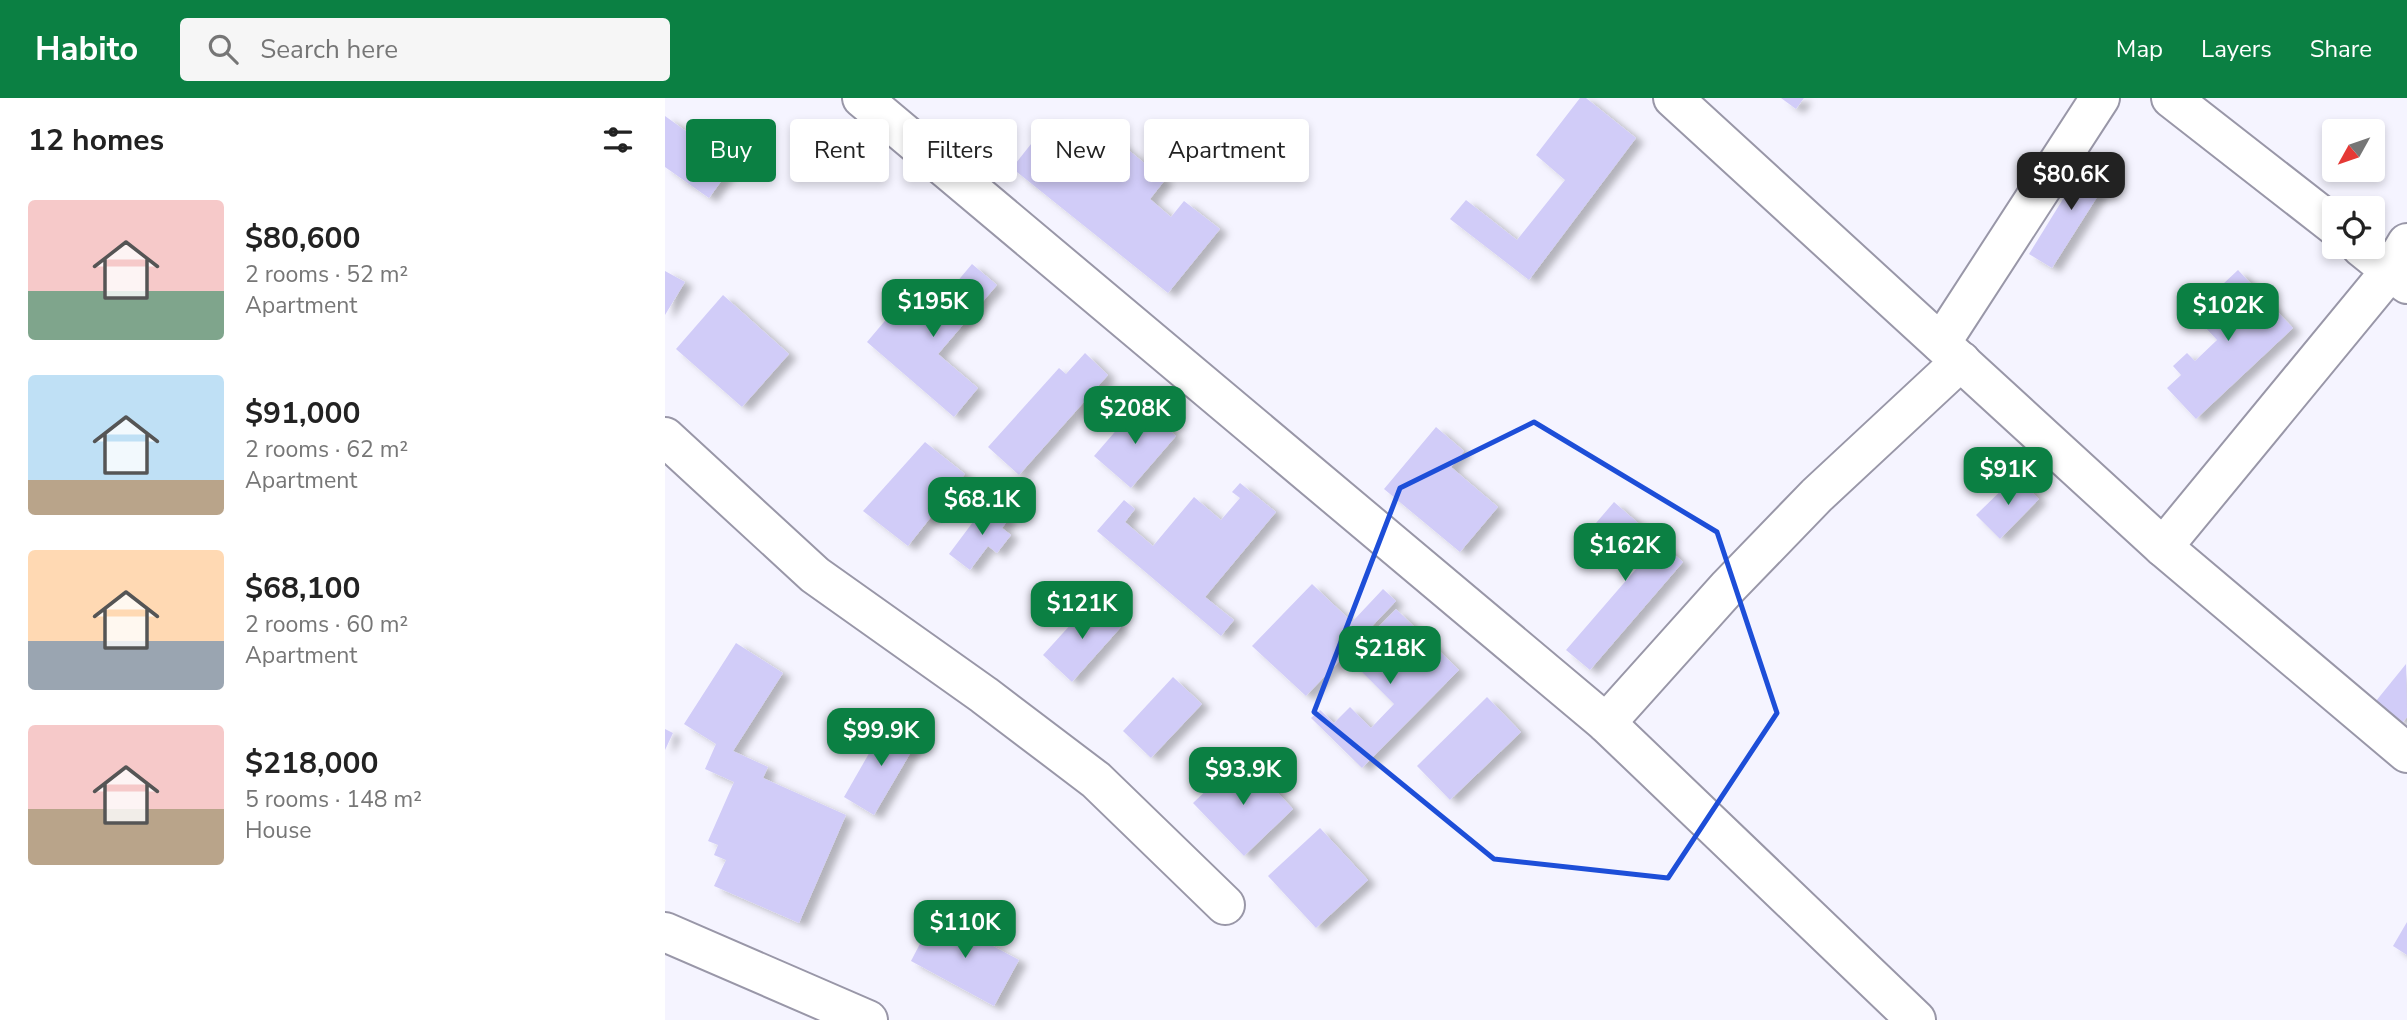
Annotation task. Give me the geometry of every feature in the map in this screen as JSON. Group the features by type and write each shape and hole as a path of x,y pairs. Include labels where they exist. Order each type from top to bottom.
{"street":[{"path":"862,98 1606,723 1916,1020"},
{"path":"1673,98 2163,547 2407,753"},
{"path":"1606,723 1728,587 1951,352 2083,121 2100,98"},
{"path":"2171,98 2322,216"},
{"path":"2163,547 2402,266 2385,258"},
{"path":"665,438 815,575 984,695 1096,780 1225,905"},
{"path":"665,932 868,1020"}],"highlighted area":[{"path":"1534,422 1717,532 1777,713 1668,878 1494,859 1314,712 1400,488"}],"building":[{"path":"1580,98 1586,98 1636,138 1529,280 1450,219 1466,200 1517,240 1565,180 1536,155"},
{"path":"1781,98 1804,98 1796,109"},
{"path":"665,116 686,131 686,182 665,167"},
{"path":"1031,144 1031,182 1130,182 1130,151 1144,163 1144,182 1163,182 1150,199 1171,217 1184,201 1220,229 1168,293 1017,172 1017,162"},
{"path":"2089,157 2113,172 2052,268 2029,254"},
{"path":"686,182 721,182 709,198"},
{"path":"972,264 997,285 938,354 978,388 954,417 867,342 911,290 934,309"},
{"path":"2238,270 2293,328 2196,419 2167,388 2181,375 2173,366 2187,353 2195,361 2217,340 2192,313"},
{"path":"665,271 685,282 665,315"},
{"path":"723,295 789,354 742,407 676,349"},
{"path":"1085,353 1108,375 1019,475 988,447 1059,368 1066,374"},
{"path":"1139,404 1176,436 1131,488 1094,456"},
{"path":"1436,427 1464,451 1451,467 1498,507 1460,552 1384,489"},
{"path":"925,442 965,474 908,546 863,511"},
{"path":"2016,476 2039,499 2000,539 1976,515"},
{"path":"1240,483 1276,512 1205,597 1234,620 1221,636 1097,531 1124,500 1135,509 1125,522 1153,546 1194,497 1221,520 1240,498 1232,492"},
{"path":"988,502 1009,519 1002,528 1011,535 997,553 988,546 970,570 949,554"},
{"path":"1614,502 1683,562 1590,670 1566,650 1636,569 1590,530"},
{"path":"1312,584 1352,622 1383,589 1396,601 1306,696 1252,646"},
{"path":"1092,601 1121,627 1072,682 1043,655"},
{"path":"1396,609 1459,670 1362,768 1311,718 1320,710 1334,723 1350,707 1371,728 1394,704 1348,658"},
{"path":"736,643 783,673 733,751 768,767 763,778 846,815 799,923 714,886 726,860 714,855 718,845 708,841 734,782 705,769 716,744 684,724"},
{"path":"2406,664 2407,717 2402,723 2376,701"},
{"path":"1173,677 1202,704 1151,758 1123,731"},
{"path":"1487,697 1521,732 1450,800 1417,766"},
{"path":"887,722 918,740 874,815 844,797"},
{"path":"665,729 673,733 665,750"},
{"path":"1234,764 1245,775 1254,767 1293,809 1244,856 1193,803"},
{"path":"1320,828 1368,880 1316,928 1268,876"},
{"path":"935,915 1019,960 994,1006 911,961"},
{"path":"2407,922 2407,955 2393,946"}]}
